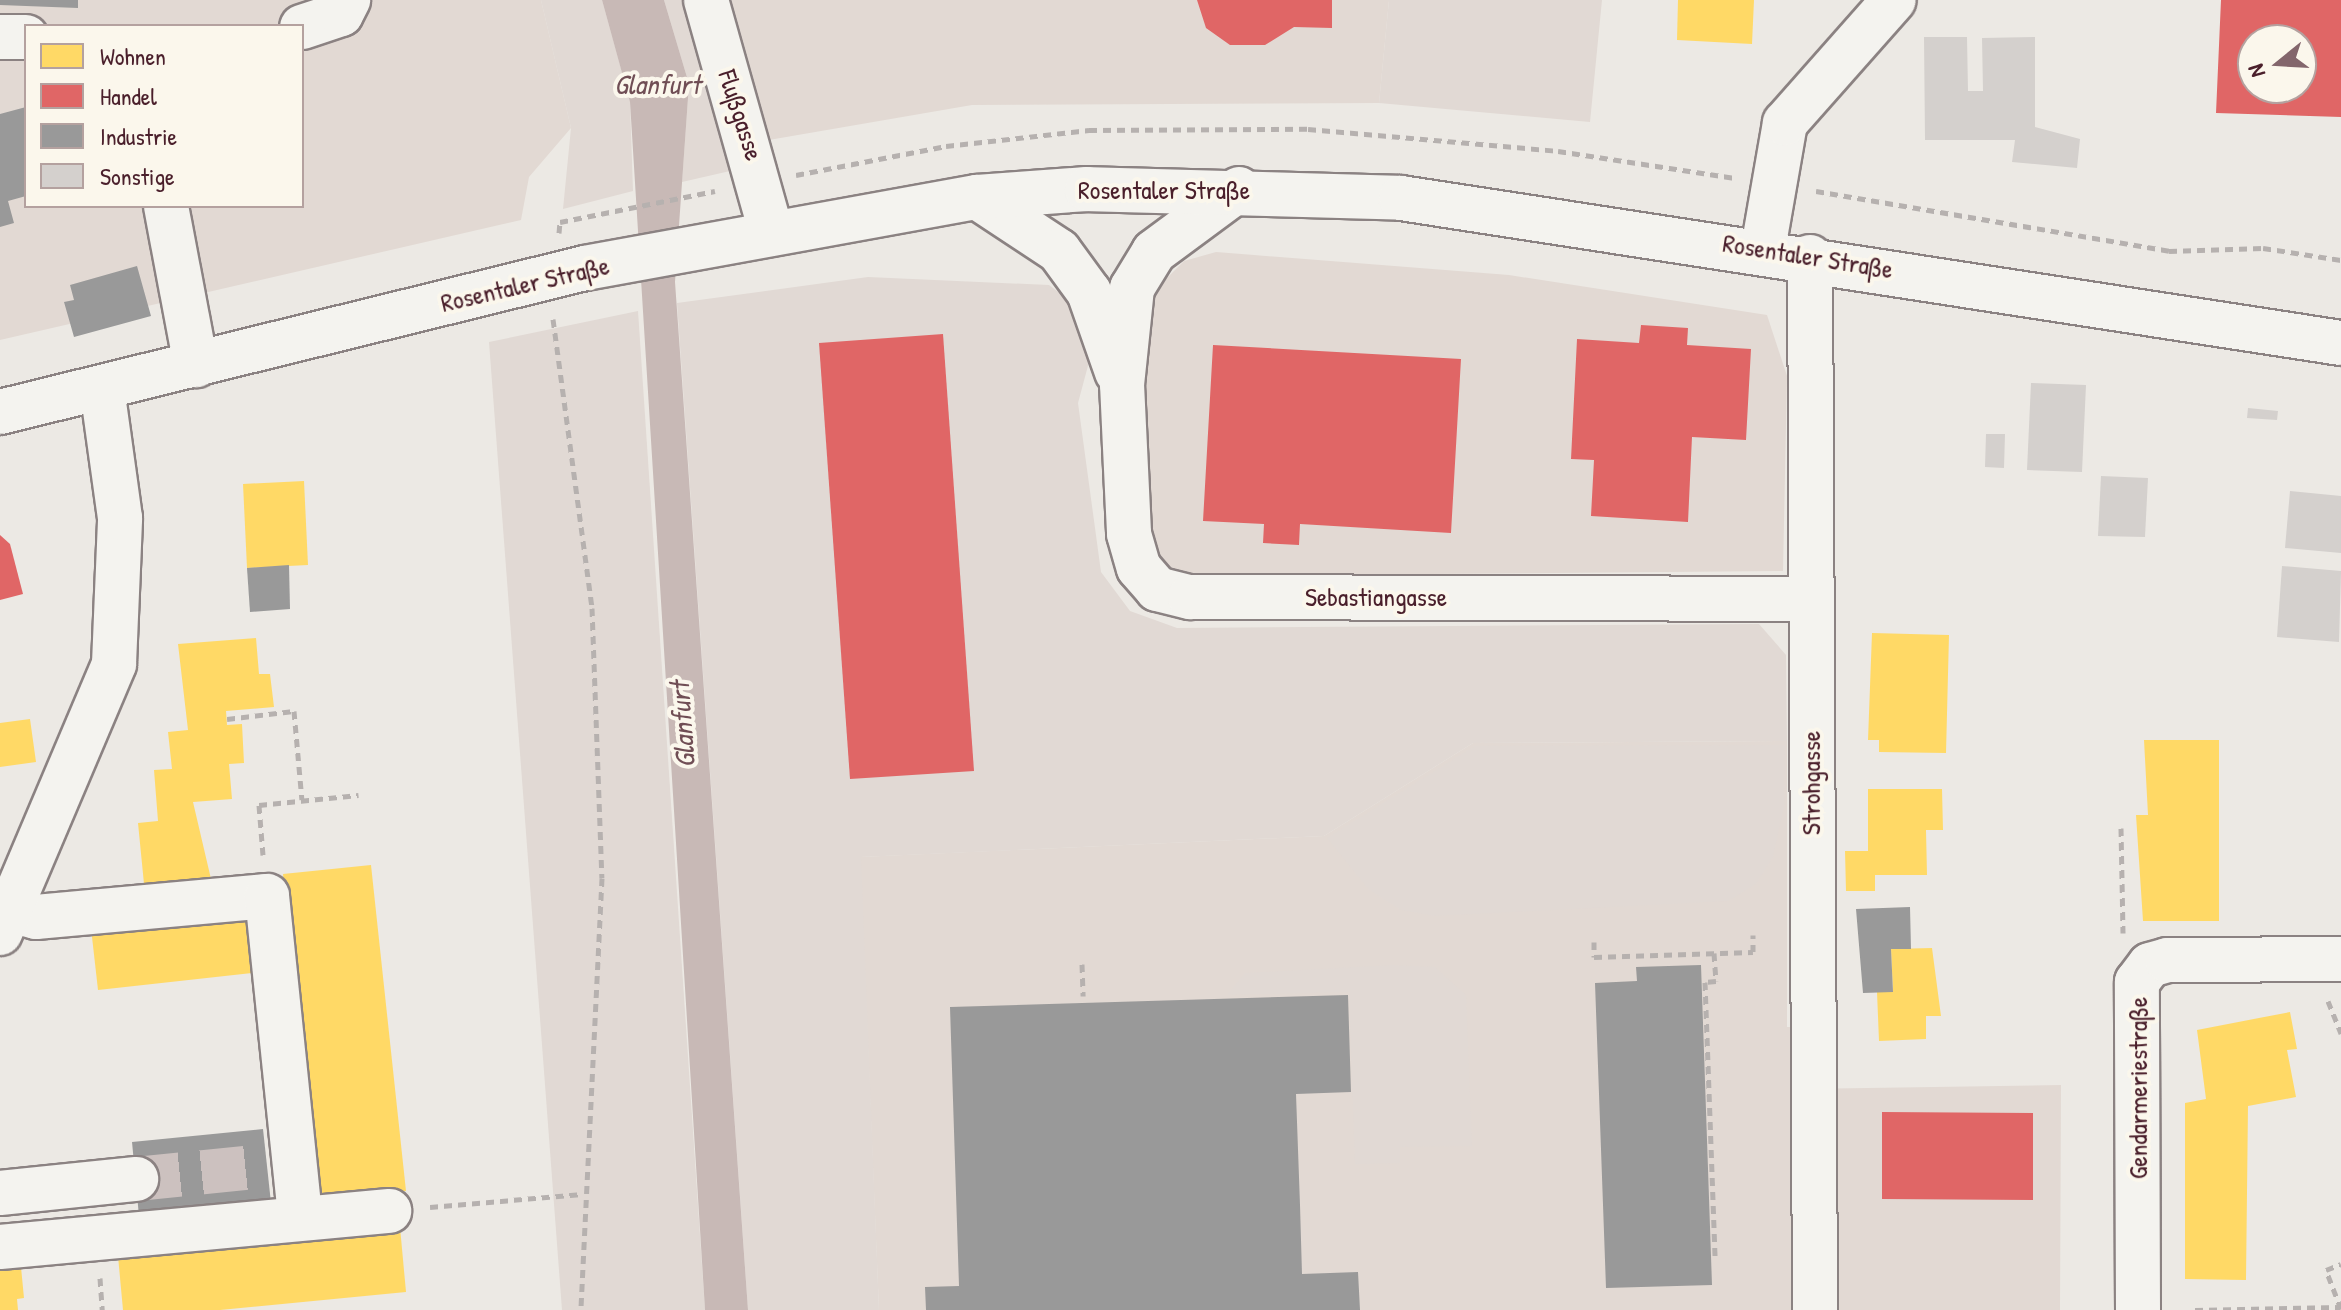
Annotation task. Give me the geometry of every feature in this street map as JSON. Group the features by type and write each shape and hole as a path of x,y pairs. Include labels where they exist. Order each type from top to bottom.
{"street":[{"path":"304,26 341,14 348,0"},
{"name":"Flußgasse","path":"706,0 754,235"},
{"path":"1763,249 1785,123 1894,0"},
{"path":"0,37 24,37"},
{"name":"Rosentaler Straße","path":"0,412 585,268 754,235 977,197 1239,189 1401,198 1763,249 2341,343"},
{"name":"Sebastiangasse","path":"1239,189 1154,252 1132,288 1122,384 1129,534 1139,568 1157,589 1190,597 1810,599"},
{"name":"Sebastiangasse","path":"977,197 1059,251 1089,292 1122,384"},
{"path":"166,208 196,365"},
{"name":"Strohgasse","path":"1810,257 1815,1310"},
{"path":"5,922 114,664 120,518 102,389"},
{"path":"5,922 267,896 300,1216"},
{"name":"Gendarmeriestraße","path":"2138,1310 2137,982 2150,965 2341,959"},
{"path":"0,1193 136,1179"},
{"path":"0,1247 300,1216 389,1211"}],"path":[{"path":"560,222 687,196"},
{"path":"552,330 592,608 602,878 582,1194 581,1310"},
{"path":"227,719 294,711 302,800"},
{"path":"267,896 259,805 358,795"},
{"path":"2121,828 2123,943 2150,965"},
{"path":"1594,942 1594,957 1753,952 1753,935"},
{"path":"1714,953 1716,981 1705,982 1715,1260"},
{"path":"1082,964 1083,996"},
{"path":"389,1211 582,1194"},
{"path":"2195,1310 2340,1309 2326,1270 2341,1264"}],"shaded area":[{"path":"0,0 541,0 571,128 529,177 521,220 0,340"},
{"path":"541,0 602,0 630,101 633,191 563,209 571,128"},
{"path":"664,0 684,0 730,171 682,182 689,84"},
{"path":"725,0 1389,0 1379,103 972,105 763,141"},
{"path":"1389,0 1602,0 1590,122 1379,103"},
{"path":"1216,252 1509,275 1767,315 1787,376 1783,571 1183,576 1156,562 1146,533 1141,304 1184,261"},
{"path":"868,277 1049,285 1078,307 1089,362 1078,403 1101,572 1130,611 1177,628 1759,624 1786,655 1787,741 1473,743 1324,836 861,857 879,1310 748,1310 677,303"},
{"path":"638,311 705,1310 562,1310 489,342"},
{"path":"1787,741 1787,1027 1800,1027 1800,1089 2061,1085 2060,1310 879,1310 860,857 1324,836 1473,743"},
{"path":"1785,745 1784,806 1773,857 1756,884 1728,901 1435,916 1401,910 1368,889 1327,838 1475,746"},
{"path":"1393,965 1435,967 1466,995 1472,1146 1400,1147 1400,1163 1355,1164 1349,992 1227,995 1245,973"}],"water":[{"name":"Glanfurt","path":"602,0 664,0 689,84 675,282 748,1310 705,1310 630,102"}],"building: Wohnen":[{"path":"1678,0 1754,0 1752,44 1677,40"},
{"path":"304,481 308,565 247,568 243,484"},
{"path":"1872,633 1949,635 1946,753 1879,752 1879,740 1868,740"},
{"path":"256,638 259,674 270,674 274,707 226,711 227,725 242,724 244,763 229,764 232,799 193,802 211,879 144,884 138,823 158,821 154,770 172,769 168,732 188,730 178,644"},
{"path":"30,719 36,762 0,767 0,723"},
{"path":"2144,740 2219,740 2219,921 2143,921 2136,815 2148,815"},
{"path":"1868,789 1942,789 1943,830 1926,830 1927,875 1875,875 1875,891 1846,891 1845,851 1868,851"},
{"path":"371,865 406,1191 318,1201 283,874"},
{"path":"245,912 252,973 98,990 91,928"},
{"path":"1932,948 1941,1016 1926,1016 1926,1039 1879,1041 1877,992 1893,992 1891,949"},
{"path":"2290,1012 2297,1049 2287,1050 2296,1097 2248,1106 2246,1280 2185,1279 2185,1103 2206,1099 2197,1030"},
{"path":"400,1227 406,1292 220,1310 123,1310 118,1256"},
{"path":"21,1267 24,1298 17,1299 18,1310 0,1310 0,1269"}],"building: Handel":[{"path":"1197,0 1332,0 1332,28 1294,27 1265,45 1230,45 1206,28"},
{"path":"2221,0 2341,0 2341,117 2216,113"},
{"path":"1641,325 1688,328 1687,345 1751,349 1746,440 1692,437 1688,522 1591,516 1594,460 1571,459 1577,339 1639,343"},
{"path":"943,334 974,771 850,779 819,343"},
{"path":"1213,345 1461,359 1451,533 1300,524 1299,545 1263,543 1264,524 1203,521"},
{"path":"0,535 10,544 23,594 0,600"},
{"path":"1882,1112 2033,1113 2033,1200 1882,1199"}],"building: Industrie":[{"path":"0,0 78,0 78,8 0,5"},
{"path":"24,108 24,197 8,201 14,223 0,227 0,114"},
{"path":"137,266 151,316 74,337 64,302 74,300 70,285"},
{"path":"289,565 290,609 250,612 247,568"},
{"path":"1910,907 1911,949 1891,949 1893,992 1863,993 1856,909"},
{"path":"1701,965 1712,1285 1606,1288 1595,983 1637,981 1636,967"},
{"path":"1348,995 1351,1092 1296,1094 1302,1274 1358,1272 1360,1310 926,1310 925,1287 959,1286 950,1007"},
{"path":"263,1129 271,1203 139,1216 132,1142"}],"building: Sonstige":[{"path":"1924,37 1967,37 1968,91 1983,91 1982,38 2035,37 2035,127 2080,139 2077,168 2012,162 2015,140 1925,140"},
{"path":"2031,383 2086,385 2082,472 2027,470"},
{"path":"2248,408 2278,411 2277,420 2247,418"},
{"path":"1986,434 2005,434 2004,468 1985,467"},
{"path":"2101,476 2148,478 2145,537 2098,536"},
{"path":"2290,491 2341,496 2341,553 2285,548"},
{"path":"2282,566 2341,571 2339,642 2277,637"}],"tunnel":[{"path":"136,1179 255,1167"}]}
